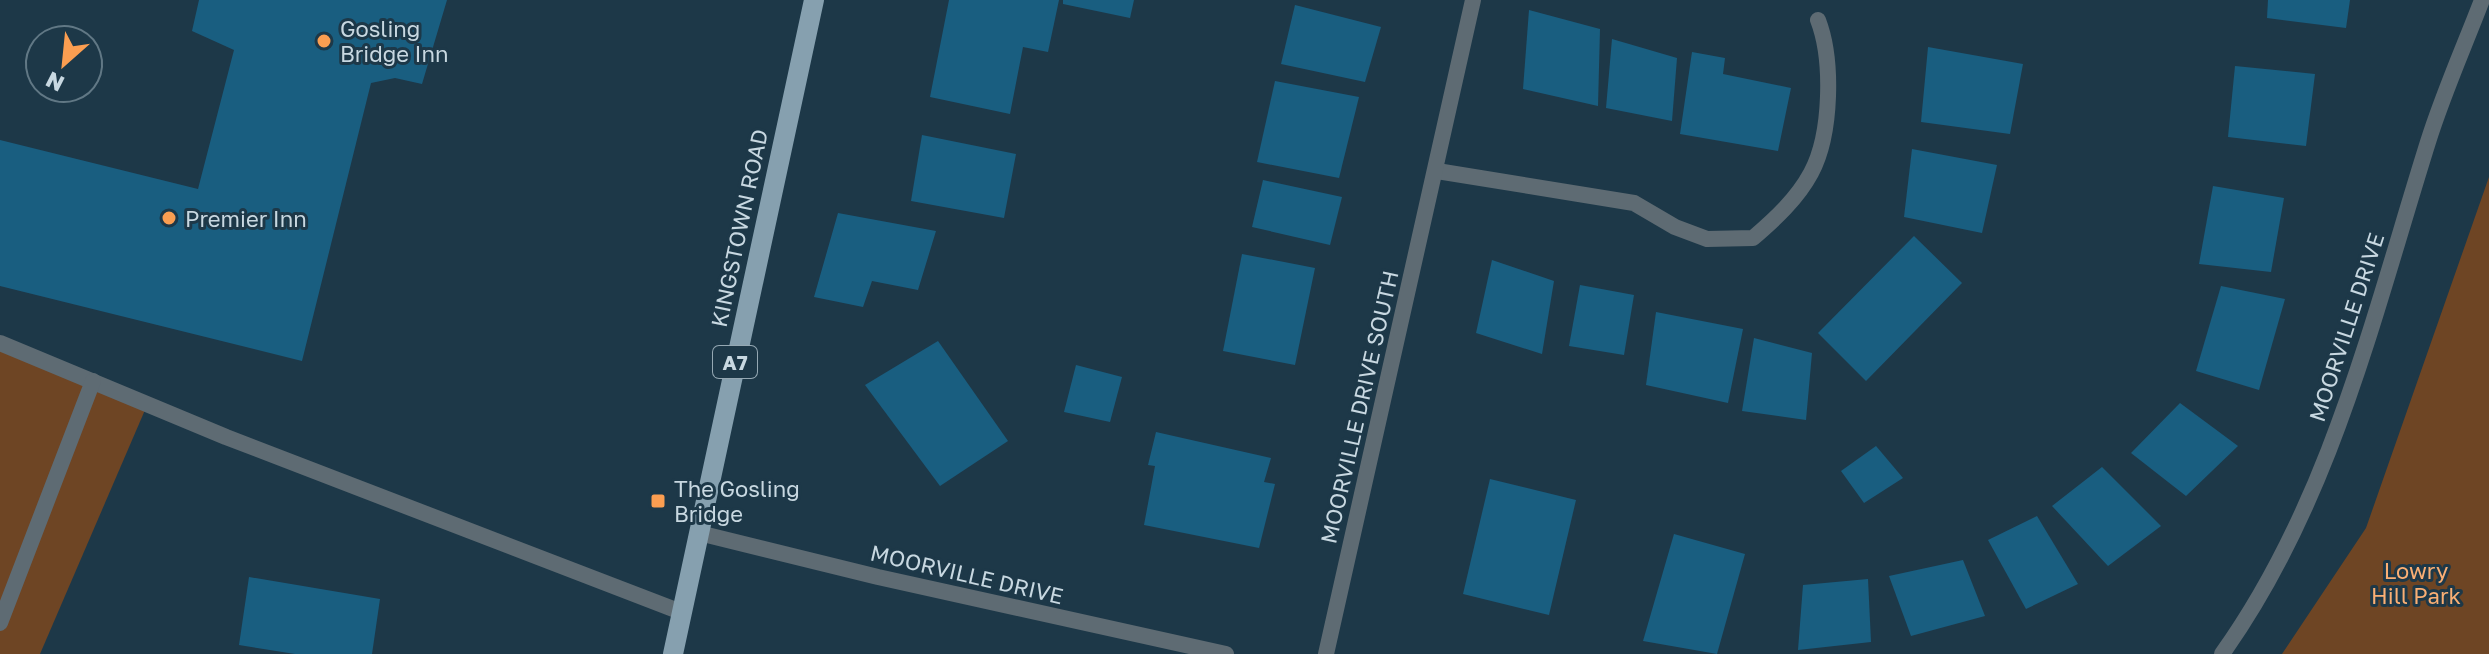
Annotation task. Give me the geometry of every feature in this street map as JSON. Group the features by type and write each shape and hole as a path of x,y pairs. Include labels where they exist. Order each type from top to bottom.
{"main road":[{"name":"KINGSTOWN ROAD","path":"673,654 814,0"}],"street":[{"name":"MOORVILLE DRIVE SOUTH","path":"1326,654 1473,0"},
{"name":"MOORVILLE DRIVE","path":"2222,654 2252,612 2297,527 2338,425 2429,137 2482,0"},
{"path":"1437,171 1634,203 1675,227 1707,239 1753,238 1786,209 1813,171 1824,127 1829,70 1828,44 1818,20"},
{"path":"0,343 226,437 681,612"},
{"path":"0,623 93,381"},
{"name":"MOORVILLE DRIVE","path":"699,533 878,577 1226,654"}],"green space":[{"name":"Lowry Hill Park","path":"2489,177 2489,654 2282,654 2366,528"},
{"path":"0,350 145,410 40,654 0,654"}],"building":[{"name":"Premier Inn","path":"199,0 447,0 422,84 395,78 371,83 302,361 0,286 0,140 198,189 234,50 192,31"},
{"path":"949,0 1059,0 1048,52 1023,47 1010,114 930,97"},
{"path":"1063,0 1134,0 1130,18 1063,4"},
{"path":"2268,0 2350,0 2346,28 2267,18"},
{"path":"1295,5 1381,27 1365,82 1281,64"},
{"path":"1529,10 1600,29 1598,106 1523,89"},
{"path":"1612,39 1677,58 1672,121 1606,108"},
{"path":"1928,47 2023,64 2010,134 1921,122"},
{"path":"1692,52 1725,58 1723,74 1791,88 1778,151 1680,134"},
{"path":"2235,66 2315,74 2306,146 2228,137"},
{"path":"1275,81 1359,97 1339,178 1257,162"},
{"path":"922,135 1016,154 1004,218 911,201"},
{"path":"1912,149 1997,165 1982,233 1904,217"},
{"path":"1263,180 1342,197 1330,245 1252,227"},
{"path":"2213,186 2284,198 2271,272 2199,264"},
{"path":"838,213 936,231 918,290 872,281 863,307 814,297"},
{"path":"1914,236 1962,283 1866,381 1818,333"},
{"path":"1242,254 1315,268 1295,365 1223,351"},
{"path":"1492,260 1554,281 1542,354 1476,333"},
{"path":"1580,285 1634,295 1624,355 1569,346"},
{"path":"2221,286 2285,299 2259,390 2196,371"},
{"path":"1656,312 1743,329 1728,403 1646,385"},
{"path":"1754,338 1812,353 1806,420 1742,411"},
{"path":"938,341 1008,441 940,486 865,385"},
{"path":"1076,365 1122,377 1110,422 1064,412"},
{"path":"2180,403 2238,446 2186,496 2131,453"},
{"path":"1156,432 1271,458 1264,482 1275,484 1259,548 1144,525 1155,466 1148,465"},
{"path":"1876,446 1903,478 1864,503 1841,471"},
{"path":"2102,467 2161,526 2108,566 2052,506"},
{"path":"1490,479 1576,500 1549,615 1463,594"},
{"path":"2037,516 2078,584 2026,609 1988,540"},
{"path":"1674,534 1745,554 1717,654 1643,641"},
{"path":"1963,560 1985,616 1911,636 1889,576"},
{"path":"249,577 380,599 372,654 295,654 239,645"},
{"path":"1868,579 1871,642 1798,650 1803,585"}],"place":[{"name":"Gosling Bridge Inn","path":"324,41"},
{"name":"Premier Inn","path":"169,218"},
{"name":"The Gosling Bridge","path":"658,501"}]}
